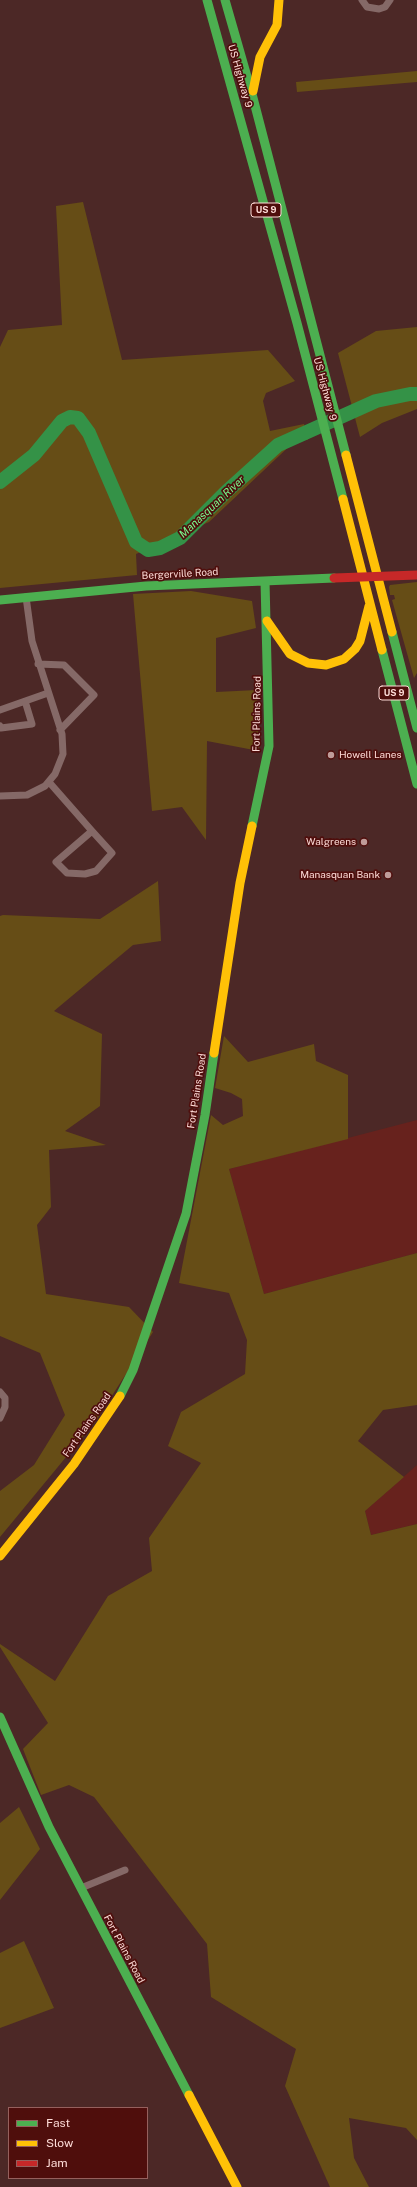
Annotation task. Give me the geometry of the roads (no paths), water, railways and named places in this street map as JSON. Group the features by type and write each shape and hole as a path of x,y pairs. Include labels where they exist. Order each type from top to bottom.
{"main road":[{"name":"US Highway 9","path":"207,0 262,194 417,784"},
{"name":"US Highway 9","path":"225,0 252,94 376,576 417,726"},
{"path":"252,94 260,57 277,25 279,0"},
{"name":"Bergerville Road","path":"0,600 146,586 417,575"},
{"name":"Fort Plains Road","path":"0,1556 74,1464 117,1404 133,1370 184,1221 199,1151 240,883 269,746 265,581"},
{"path":"267,620 282,645 290,654 308,663 326,665 344,659 355,649 360,641 370,603"},
{"path":"417,714 417,726"},
{"name":"Fort Plains Road","path":"0,1717 2,1730 27,1781 237,2187"}],"street":[{"path":"362,0 367,7 379,9 385,7 390,0"},
{"path":"0,796 27,795 49,782 60,765 63,754 60,730 32,642 26,597"},
{"path":"38,664 64,665 94,696 60,730"},
{"path":"0,710 48,693"},
{"path":"0,726 1,728 32,724 25,701"},
{"path":"49,782 92,831 112,854 96,871 86,874 67,873 56,862 92,831"},
{"path":"0,1392 5,1398 5,1408 0,1418"},
{"path":"81,1888 125,1870"}],"waterway":[{"name":"Manasquan River","path":"0,482 34,455 62,421 70,417 78,418 89,433 136,542 148,550 160,548 180,538 226,492 278,445 376,401 417,394"}],"place":[{"name":"Howell Lanes","path":"331,755"},
{"name":"Walgreens","path":"364,842"},
{"name":"Manasquan Bank","path":"388,875"}]}
